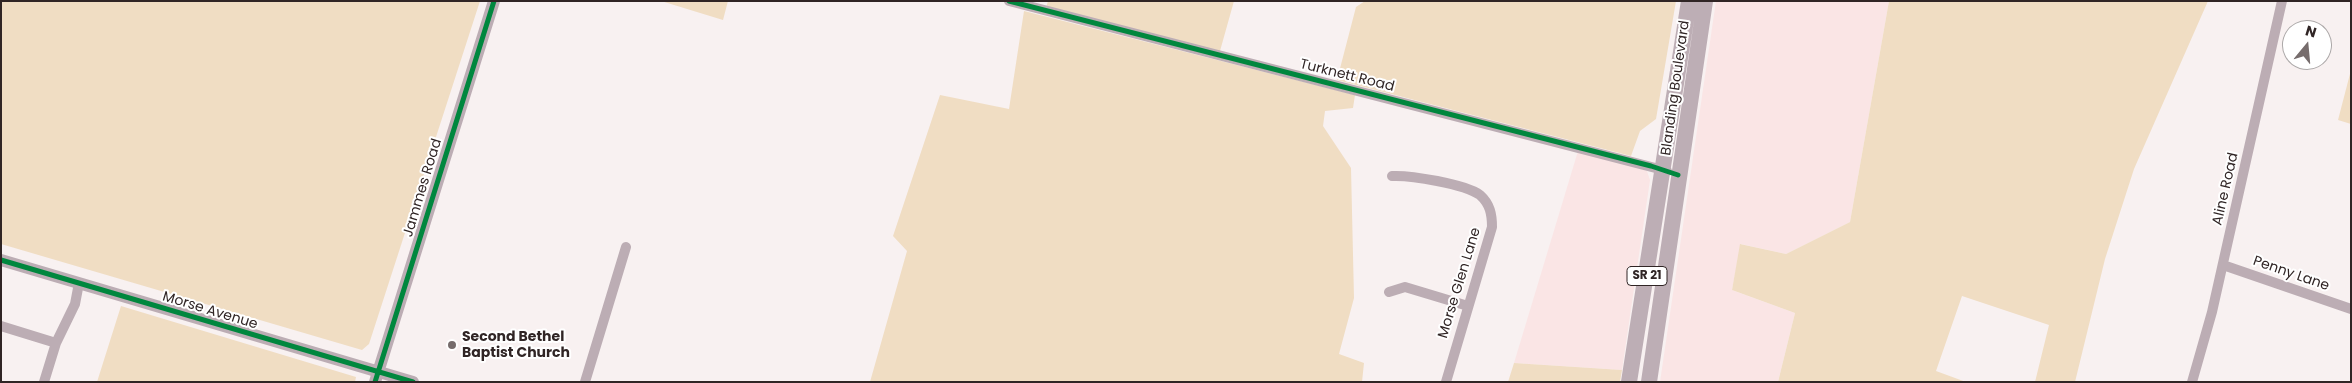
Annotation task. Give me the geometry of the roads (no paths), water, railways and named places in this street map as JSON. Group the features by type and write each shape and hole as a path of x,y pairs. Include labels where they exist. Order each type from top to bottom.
{"main road":[{"name":"Blanding Boulevard","path":"1649,382 1689,1"},
{"path":"1701,1 1702,21"},
{"name":"Blanding Boulevard","path":"1629,382 1705,1"},
{"path":"1633,358 1652,361"}],"street":[{"name":"Jammes Road","path":"377,376 494,1"},
{"name":"Turknett Road","path":"1009,1 1671,173"},
{"name":"Aline Road","path":"2192,382 2223,265 2282,1"},
{"name":"Morse Glen Lane","path":"1392,176 1409,175 1469,190 1479,195 1488,204 1492,215 1492,227 1446,382"},
{"path":"585,382 626,247"},
{"name":"Morse Avenue","path":"1,260 377,376 413,382"},
{"name":"Penny Lane","path":"2223,265 2351,309"},
{"path":"44,382 56,343 74,304 79,283"},
{"path":"1389,292 1405,287 1468,306"},
{"path":"1,326 56,343"}],"place":[{"name":"Second Bethel Baptist Church","path":"452,345"}]}
